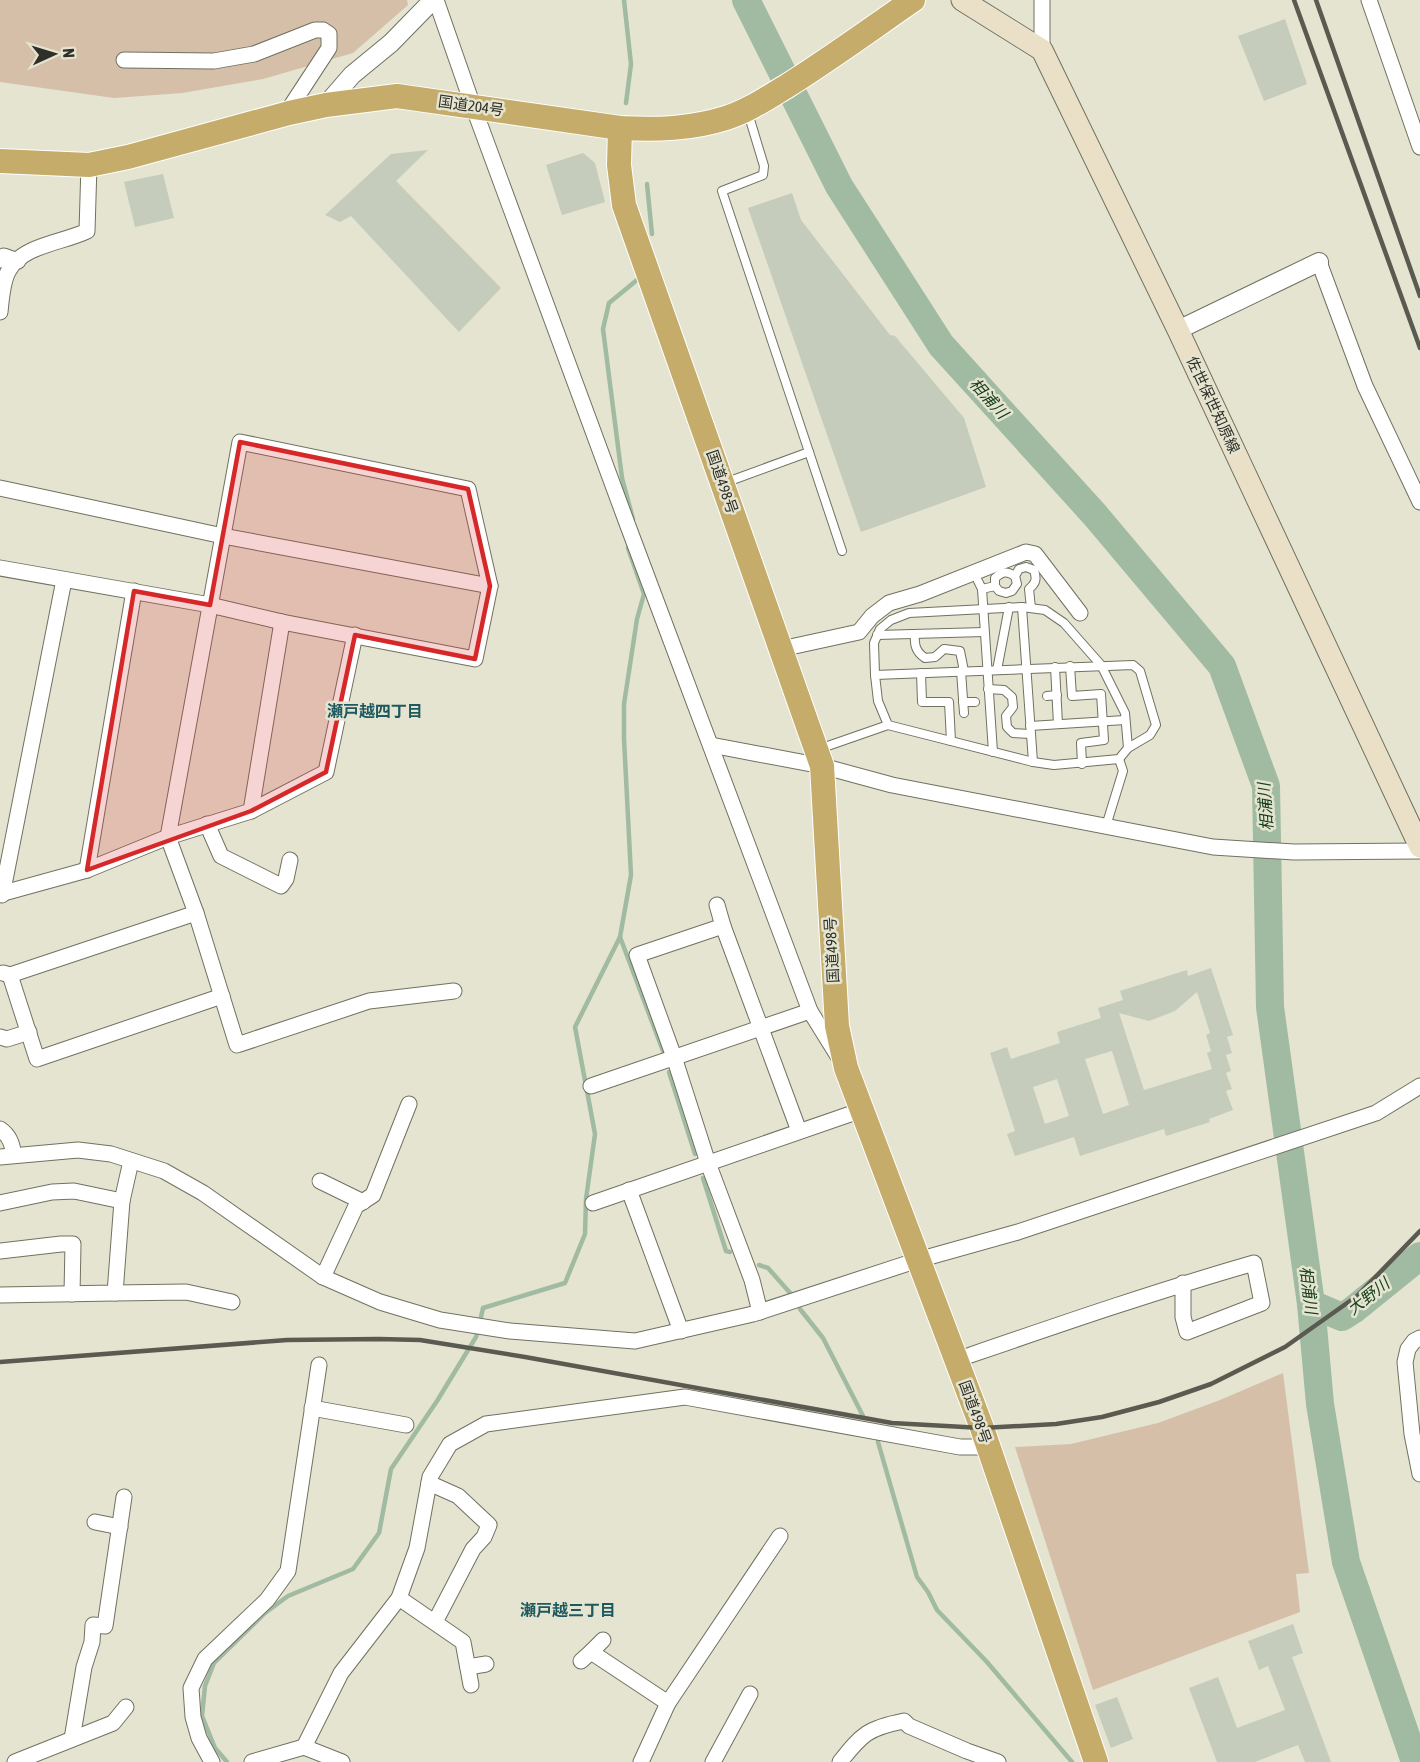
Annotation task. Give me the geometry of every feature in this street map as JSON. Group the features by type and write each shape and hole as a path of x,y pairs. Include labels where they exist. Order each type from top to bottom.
{"highway":[{"name":"国道204号","path":"0,161 89,165 289,113 326,105 397,96 621,128 657,130 696,126 751,107 823,63 913,0"},
{"name":"国道498号","path":"621,128 619,165 624,205 819,758 837,1026 846,1068 988,1447 1096,1762"}],"main road":[{"path":"962,0 1042,50"},
{"name":"佐世保世知原線","path":"1042,50 1178,330 1420,849"}],"street":[{"path":"326,105 352,75 391,43 434,0 810,1011 846,1068"},
{"path":"1042,0 1042,50"},
{"path":"1369,0 1420,147"},
{"path":"124,60 214,61 254,54 315,30 323,30 329,34 329,48 291,106 289,113"},
{"path":"0,312 8,271 28,251 87,231 89,165"},
{"path":"0,260 4,256 18,261"},
{"path":"1178,330 1319,262 1365,386 1420,502"},
{"path":"0,568 210,605 282,622 475,659 490,586 468,489 240,442 210,605 168,837 196,913 237,1045 369,1001 454,991"},
{"path":"0,488 223,536 490,586"},
{"path":"781,649 859,632 872,615 889,603 920,594 1026,552 1035,554 1080,613"},
{"path":"64,580 1,894 87,870 168,837 251,811 326,772 355,635"},
{"path":"87,870 134,591"},
{"path":"251,811 282,622"},
{"path":"711,745 819,758 892,785 1214,847 1294,852 1420,849"},
{"path":"207,824 221,856 281,886 286,879 290,860"},
{"path":"717,905 799,1131"},
{"path":"196,913 5,974 38,1059 222,996"},
{"path":"723,926 637,955 674,1057 708,1163 752,1280 760,1312"},
{"path":"591,1086 810,1011"},
{"path":"0,1037 7,1039 29,1032"},
{"path":"0,1129 7,1134 12,1144 7,1156 78,1150 111,1154 164,1171 203,1193 323,1277 380,1302 440,1320 469,1325 572,1337 635,1341 760,1312 918,1260 1018,1232 1336,1128 1376,1113 1420,1086"},
{"path":"323,1277 356,1206 373,1195 409,1104"},
{"path":"593,1203 862,1110"},
{"path":"115,1293 122,1201 131,1161"},
{"path":"320,1181 363,1202"},
{"path":"628,1190 681,1331"},
{"path":"0,1203 52,1192 74,1191 122,1201"},
{"path":"0,1251 73,1244 72,1294"},
{"path":"956,1360 1113,1305 1183,1283 1254,1263 1262,1304 1187,1332 1183,1317 1183,1283"},
{"path":"0,1295 186,1292 232,1302"},
{"path":"1420,1338 1414,1341 1408,1349 1405,1362 1420,1474"},
{"path":"212,1762 199,1738 193,1717 191,1688 205,1659 267,1600 288,1571 319,1365"},
{"path":"304,1747 341,1673 399,1598 417,1548 430,1477 450,1444 486,1424 685,1398 960,1448 988,1447"},
{"path":"312,1408 406,1425"},
{"path":"429,1483 458,1496 489,1525 484,1537 473,1549 435,1622"},
{"path":"72,1739 75,1682 84,1667 92,1642 86,1632 93,1626 105,1626 124,1497"},
{"path":"95,1522 120,1527"},
{"path":"640,1762 668,1703 780,1536"},
{"path":"399,1598 463,1642 471,1685"},
{"path":"603,1640 586,1657 668,1703"},
{"path":"468,1667 486,1664"},
{"path":"713,1762 750,1694"},
{"path":"15,1762 112,1723 126,1707"},
{"path":"840,1762 858,1739 880,1725 904,1721 909,1726 998,1762"},
{"path":"252,1762 304,1747 342,1762"}],"lane":[{"path":"751,107 764,166 763,175 722,191 842,551"},
{"path":"723,484 809,452"},
{"path":"1016,580 1009,572 1001,572 995,578 995,586 999,591 1006,593 1012,591 1016,580 1019,569 1026,567 1034,570 1037,578 1029,589 1021,588 1016,580"},
{"path":"978,581 982,589 993,752"},
{"path":"982,589 995,586"},
{"path":"1029,589 1031,608"},
{"path":"1022,607 1032,762"},
{"path":"888,725 878,701 874,643 880,630 891,620 909,613 1022,607 1045,610 1064,623 1101,665 1125,713 1128,748"},
{"path":"997,670 1008,608"},
{"path":"877,635 984,632"},
{"path":"915,634 914,644 918,653 926,658 935,657 944,649 960,651 964,713"},
{"path":"819,758 888,725 1032,762 1054,765 1082,764 1119,759 1128,748 1150,735 1156,725 1140,671 1133,665 875,675"},
{"path":"1070,666 1072,696 1101,694 1104,740 1081,743 1082,764"},
{"path":"1055,667 1058,724"},
{"path":"921,673 922,702 949,702 951,741"},
{"path":"988,689 1005,690 1012,697 1013,707 1006,716 1007,727 1013,733 1058,724 1125,720"},
{"path":"1047,696 1057,695"},
{"path":"963,702 975,702"},
{"path":"1106,826 1123,771 1119,759"}],"highlighted area":[{"path":"240,442 468,489 490,586 475,659 355,635 326,772 251,811 87,870 134,591 210,605"}],"shaded area":[{"path":"0,0 407,0 408,5 353,53 263,79 182,93 114,98 0,82"},
{"path":"1283,1373 1309,1573 1296,1574 1300,1612 1093,1690 1015,1447 1071,1444 1158,1423"}],"building":[{"path":"1285,19 1307,84 1264,101 1238,36"},
{"path":"428,150 396,181 501,288 459,332 351,216 340,222 325,215 391,154"},
{"path":"583,153 595,163 605,202 562,215 546,165"},
{"path":"163,174 174,218 135,227 124,182"},
{"path":"792,193 801,220 890,335 895,336 964,418 986,487 861,532 748,208"},
{"path":"1211,968 1233,1035 1227,1037 1232,1053 1226,1055 1231,1071 1226,1073 1232,1089 1226,1091 1233,1110 1209,1119 1210,1122 1166,1136 1164,1129 1080,1156 1074,1137 1015,1156 1007,1134 1015,1131 990,1053 1007,1047 1011,1059 1060,1043 1057,1032 1101,1018 1098,1008 1123,1000 1120,991 1187,970 1188,976","holes":["1197,992 1210,1033 1206,1035 1211,1051 1207,1053 1212,1069 1144,1090 1119,1013 1149,1021 1175,1011","1112,1051 1129,1105 1103,1114 1085,1059","1057,1079 1069,1116 1045,1124 1033,1087"]},
{"path":"1293,1624 1303,1653 1292,1657 1331,1762 1305,1762 1298,1745 1255,1762 1217,1762 1189,1688 1218,1677 1237,1728 1285,1710 1268,1666 1259,1670 1248,1641"},
{"path":"1117,1697 1133,1739 1111,1748 1095,1705"}],"waterway":[{"path":"624,0 631,64 626,103"},
{"name":"相浦川","path":"746,0 839,186 941,345 1095,515 1222,666 1266,786 1270,1007 1311,1304 1320,1404 1346,1562 1415,1762"},
{"path":"647,184 652,234"},
{"path":"633,519 622,478 603,329 609,303 637,280"},
{"path":"480,1322 483,1308 565,1283 585,1234 586,1199 595,1134 575,1027 620,937 631,875 624,704 637,619 644,594 628,548 630,542"},
{"path":"620,937 663,1051"},
{"path":"669,1072 695,1154"},
{"path":"703,1178 726,1251 730,1252"},
{"name":"大野川","path":"1311,1304 1342,1317 1420,1256"},
{"path":"759,1265 768,1268 791,1294"},
{"path":"800,1309 823,1338 863,1416"},
{"path":"227,1762 215,1748 202,1716 205,1686 214,1663 265,1613 288,1596 353,1569 379,1533 391,1469 437,1401 478,1330"},
{"path":"878,1442 917,1577 937,1610 987,1662 1072,1762"}],"railway":[{"path":"1294,0 1420,348"},
{"path":"1316,0 1420,296"},
{"path":"0,1362 287,1340 420,1340 892,1423 982,1428 1056,1424 1102,1417 1159,1402 1211,1384 1285,1347 1357,1296 1420,1231"}],"district":[{"name":"瀬戸越四丁目","path":"375,711"},
{"name":"瀬戸越三丁目","path":"568,1610"}]}
